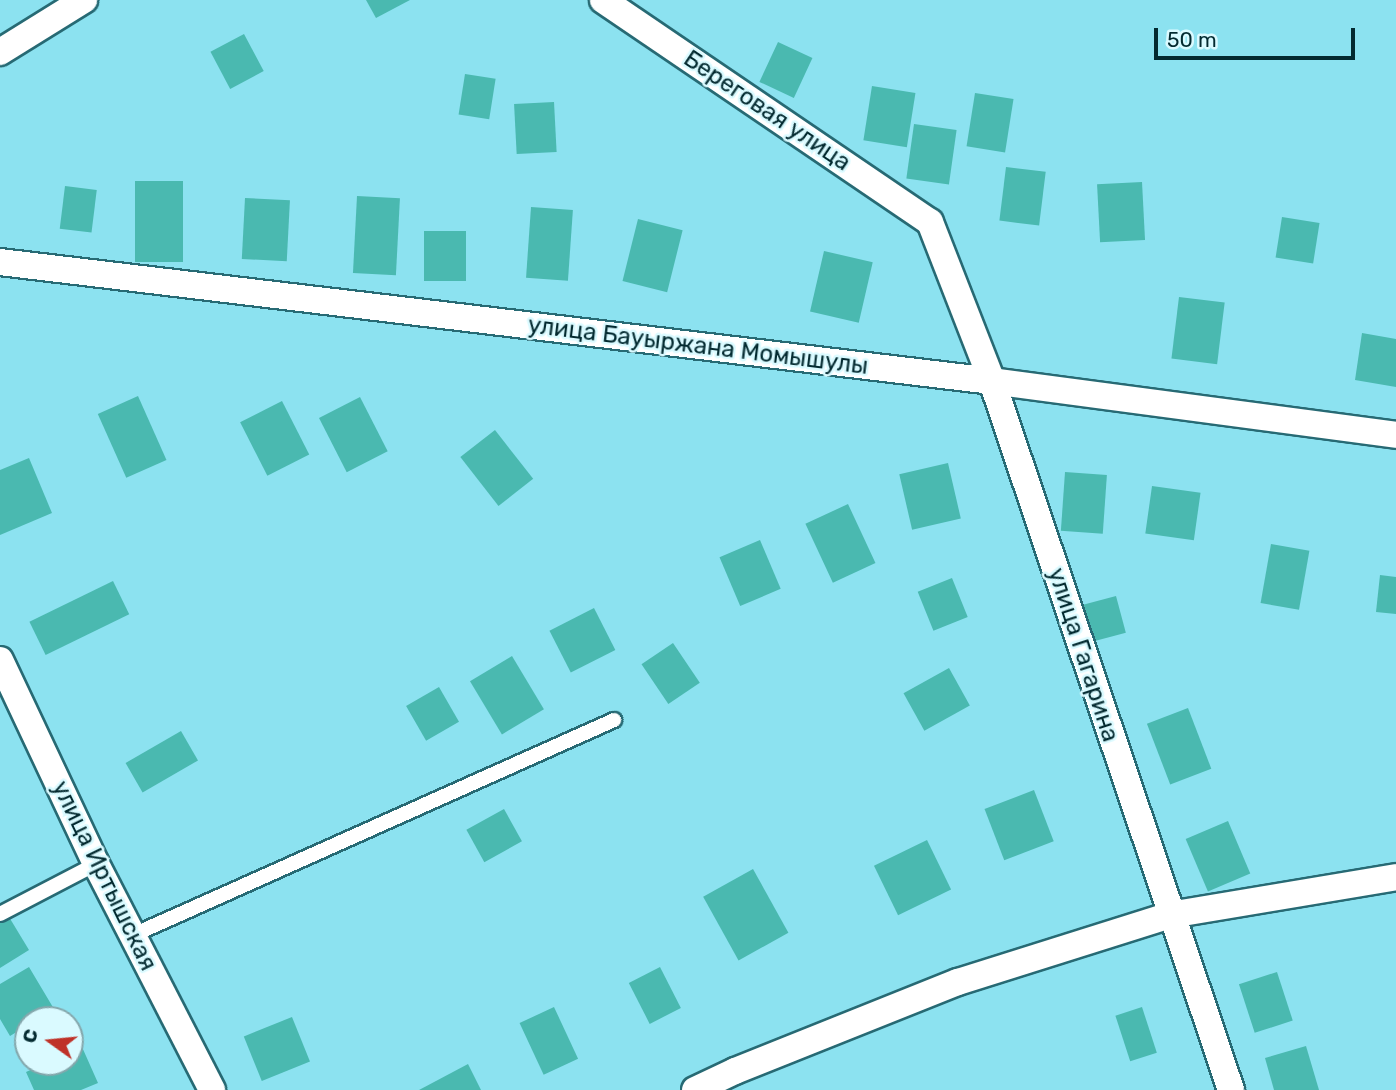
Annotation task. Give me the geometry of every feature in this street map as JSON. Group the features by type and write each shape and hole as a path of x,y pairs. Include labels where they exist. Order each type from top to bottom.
{"street":[{"path":"0,52 84,0"},
{"name":"Береговая улица","path":"603,0 930,222"},
{"name":"улица Гагарина","path":"930,222 992,381 1231,1090"},
{"name":"улица Бауыржана Момышулы","path":"0,262 992,381 1396,435"},
{"name":"улица Иртышская","path":"0,660 96,864 212,1090"},
{"path":"695,1090 735,1071 958,982 1170,915 1396,877"}],"lane":[{"path":"133,935 614,720"},
{"path":"0,914 96,864"}],"building":[{"path":"366,0 410,0 376,18"},
{"path":"244,34 264,71 230,89 210,52"},
{"path":"778,42 812,58 794,98 759,82"},
{"path":"465,74 496,79 489,119 459,114"},
{"path":"872,86 915,93 907,147 863,140"},
{"path":"975,93 1014,99 1005,152 967,146"},
{"path":"554,102 557,152 517,154 514,104"},
{"path":"914,124 957,130 949,184 906,178"},
{"path":"1006,167 1046,172 1039,225 999,221"},
{"path":"135,181 183,181 183,262 135,262"},
{"path":"1142,182 1145,240 1100,242 1097,184"},
{"path":"65,186 97,190 92,233 60,229"},
{"path":"357,196 400,198 396,275 353,273"},
{"path":"245,198 290,200 287,261 242,259"},
{"path":"531,207 573,210 568,281 526,278"},
{"path":"1282,217 1320,223 1313,263 1276,257"},
{"path":"638,219 683,230 667,292 623,281"},
{"path":"424,231 466,231 466,281 424,281"},
{"path":"824,251 873,262 859,323 810,311"},
{"path":"1179,297 1225,303 1217,364 1171,359"},
{"path":"1362,333 1396,339 1396,387 1355,380"},
{"path":"138,396 166,460 126,478 98,414"},
{"path":"360,397 388,451 347,472 319,418"},
{"path":"282,401 309,454 267,476 240,422"},
{"path":"495,430 533,479 498,506 460,457"},
{"path":"29,458 52,513 0,535 0,470"},
{"path":"948,463 961,519 912,530 899,474"},
{"path":"1065,472 1107,475 1103,534 1061,531"},
{"path":"1152,486 1201,493 1194,540 1145,534"},
{"path":"848,504 875,563 833,583 805,524"},
{"path":"760,540 781,589 740,606 719,557"},
{"path":"1271,544 1309,551 1299,610 1261,603"},
{"path":"1380,575 1396,577 1396,614 1376,612"},
{"path":"952,578 968,617 933,631 918,592"},
{"path":"113,581 129,614 46,655 29,622"},
{"path":"1116,596 1126,633 1091,642 1081,605"},
{"path":"594,608 615,650 571,673 549,631"},
{"path":"673,643 700,683 668,704 641,664"},
{"path":"512,656 544,709 502,734 470,681"},
{"path":"949,668 970,706 924,731 904,693"},
{"path":"439,687 459,722 426,741 406,706"},
{"path":"1188,708 1211,769 1170,784 1147,724"},
{"path":"181,731 198,760 143,792 126,763"},
{"path":"1034,790 1054,841 1004,860 985,809"},
{"path":"504,809 522,841 484,862 466,830"},
{"path":"1228,821 1250,873 1208,891 1186,839"},
{"path":"927,840 951,889 898,915 874,866"},
{"path":"753,869 788,933 739,960 703,897"},
{"path":"6,912 29,950 0,968 0,916"},
{"path":"29,967 52,1006 14,1006 14,1034 10,1036 0,1019 0,984"},
{"path":"660,967 681,1008 650,1024 629,983"},
{"path":"1277,972 1293,1021 1255,1033 1239,984"},
{"path":"554,1007 578,1059 544,1075 520,1023"},
{"path":"1142,1007 1157,1053 1130,1061 1115,1016"},
{"path":"292,1017 310,1062 262,1081 244,1036"},
{"path":"1306,1046 1319,1090 1274,1090 1265,1058"},
{"path":"84,1052 98,1083 81,1090 34,1090 28,1076 84,1076"},
{"path":"468,1064 481,1090 419,1090"}]}
